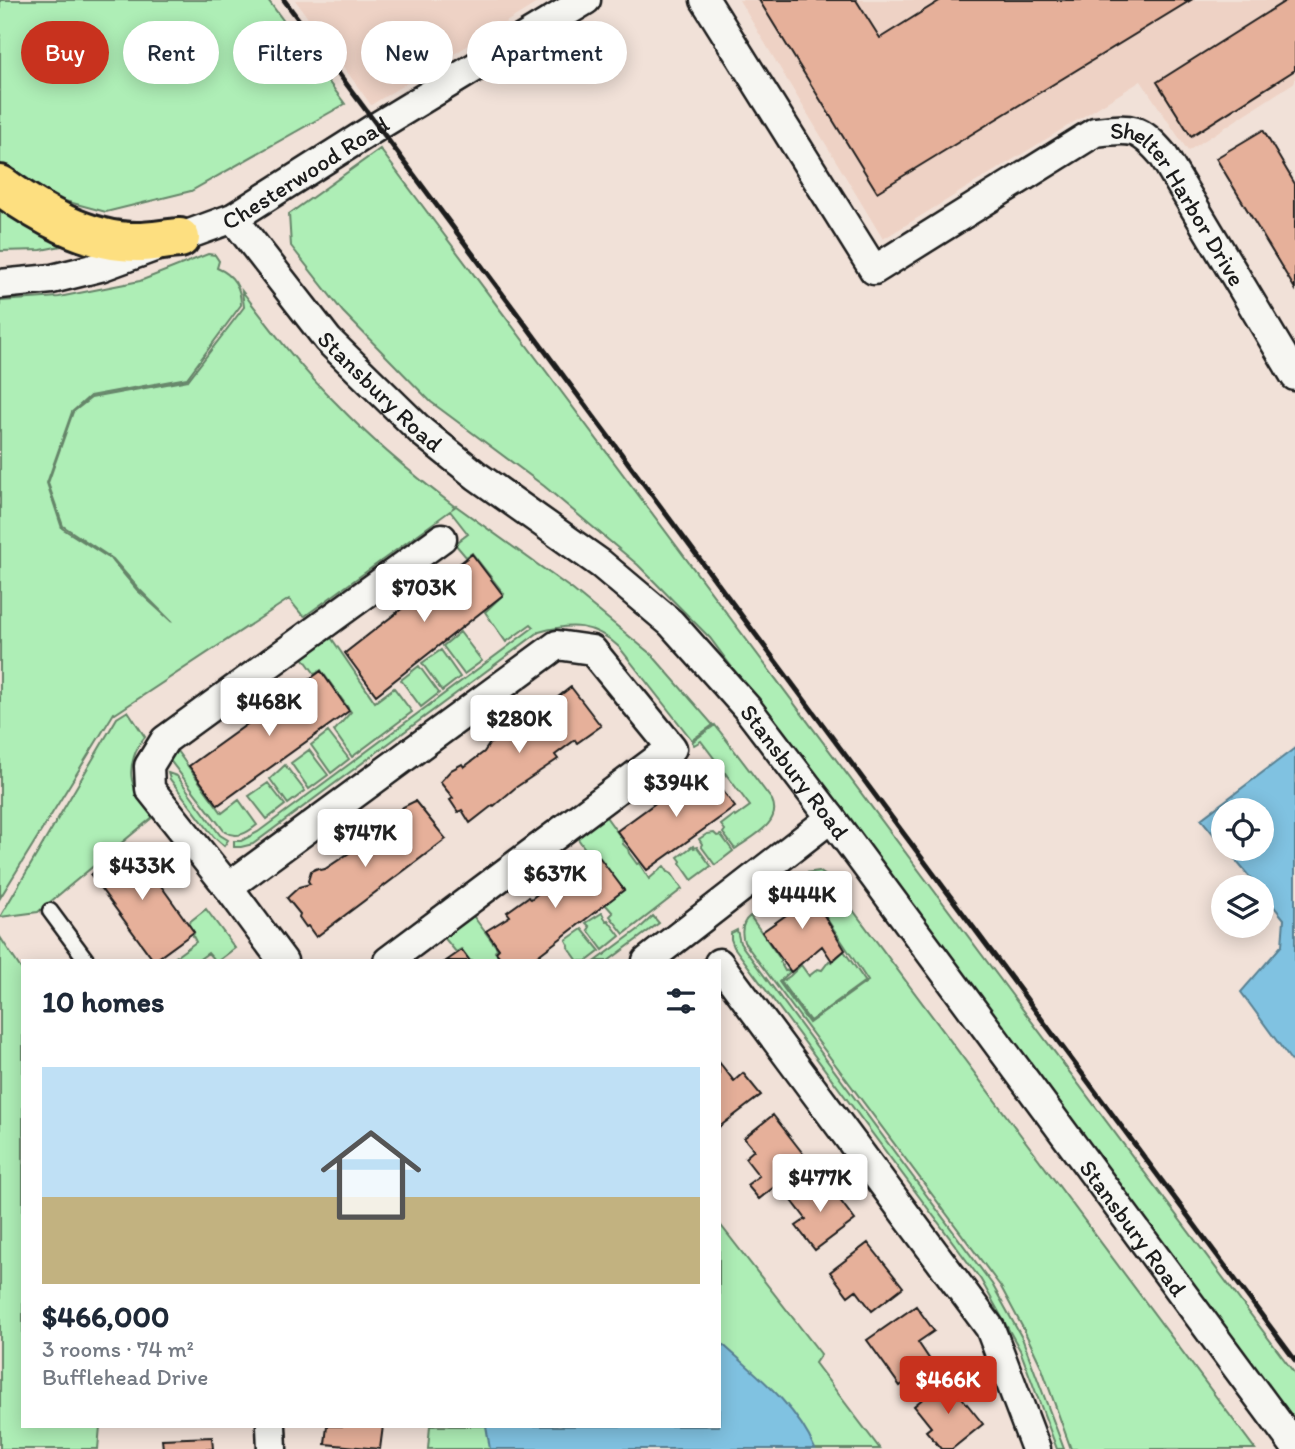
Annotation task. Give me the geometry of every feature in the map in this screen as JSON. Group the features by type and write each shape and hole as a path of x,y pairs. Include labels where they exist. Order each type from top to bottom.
{"main road":[{"path":"0,185 58,222 102,238 138,242 180,238"}],"street":[{"name":"Chesterwood Road","path":"0,284 52,279 100,267 233,218 586,0"},
{"name":"Shelter Harbor Drive","path":"705,0 874,270 1095,132 1127,128 1149,138 1163,155 1295,376"},
{"name":"Stansbury Road","path":"233,218 328,340 422,432 477,476 601,564 671,623 747,708 1295,1446"},
{"path":"282,959 150,789 149,766 165,740 442,538"},
{"path":"228,887 557,645 592,650 672,748 391,959"},
{"path":"651,959 831,818"},
{"path":"693,927 716,959"},
{"path":"721,966 990,1328 1036,1449"},
{"path":"271,1428 272,1449"}],"lane":[{"path":"50,911 86,959"}],"shaded area":[{"path":"295,0 542,0 508,21 467,21 467,46 453,55 453,21 361,21 361,84 405,84 371,105 347,72 347,21 310,21"},
{"path":"739,0 1295,0 1295,82 1188,151 1141,81 883,239"}],"green space":[{"path":"0,0 268,0 284,21 233,21 233,84 330,84 345,104 191,191 106,212 24,190 0,164"},
{"path":"380,149 1295,1374 1295,1424 710,638 638,565 544,486 431,402 343,312 291,246 289,214"},
{"path":"0,205 82,242 41,250 0,251"},
{"path":"208,254 215,255 219,261 217,268 228,274 235,283 240,293 241,305 187,378 90,396 72,412 47,483 62,528 112,560 137,590 172,622 113,559 63,526 48,483 73,412 91,398 188,380 244,307 242,291 299,363 364,431 454,506 453,508 456,506 573,590 652,655 713,725 692,740 619,647 600,633 572,626 539,632 253,844 234,847 234,841 241,841 258,832 534,627 531,624 506,642 485,612 504,594 472,553 466,557 455,544 468,534 450,511 305,616 289,599 114,713 0,898 0,301 59,297 140,281"},
{"path":"460,632 482,661 464,674 443,646"},
{"path":"330,636 375,702 394,688 412,712 352,757 334,731 351,712 321,670 315,674 302,656"},
{"path":"441,650 460,677 442,691 422,663"},
{"path":"419,666 439,693 421,707 401,680"},
{"path":"128,711 145,737 134,757 133,785 154,816 38,912 0,917 117,718"},
{"path":"715,725 772,800 774,808 773,816 764,829 735,849 723,833 725,830 721,825 750,806 701,741 694,745 692,742"},
{"path":"328,732 349,759 331,773 311,745"},
{"path":"309,750 328,775 309,789 291,763"},
{"path":"177,751 222,813 239,800 257,825 242,834 225,832 169,759"},
{"path":"285,765 305,791 288,804 270,779"},
{"path":"168,773 177,776 220,835 228,840 224,846 214,837"},
{"path":"268,783 285,805 267,819 249,796"},
{"path":"604,814 649,879 664,866 682,889 624,934 610,916 613,913 605,904 593,851 588,853 576,836"},
{"path":"714,833 721,835 733,851 715,865 699,839"},
{"path":"693,846 697,847 711,866 692,880 678,857"},
{"path":"819,871 829,878 1255,1449 1071,1449 1041,1366 1001,1287 744,942 742,928 750,916 781,960 785,971 789,970 779,982 809,1023 868,981 819,907 802,888 799,886 792,890 790,886 806,873"},
{"path":"206,909 235,948 221,959 213,959 208,953 200,959 173,959 196,942 188,923"},
{"path":"471,913 497,948 495,952 500,959 468,959 461,949 456,952 442,935"},
{"path":"602,913 620,936 603,950 586,923"},
{"path":"653,916 659,923 611,959 599,959"},
{"path":"582,929 600,951 590,959 577,959 566,940"},
{"path":"737,930 740,943 992,1284 1022,1338 1064,1449 1057,1449 1020,1350 981,1280 734,947 731,933"},
{"path":"0,937 21,969 21,1428 100,1428 98,1449 0,1449"},
{"path":"844,951 865,981 810,1021 781,982 801,965 809,976 818,969 822,970 829,961 832,962"},
{"path":"721,1226 821,1354 815,1363 880,1449 428,1449 430,1428 721,1428"}],"water":[{"path":"1295,748 1295,1066 1241,992 1282,945 1284,919 1274,907 1274,875 1248,875 1236,861 1274,861 1274,798 1229,798"},
{"path":"1211,811 1211,831 1201,819"},
{"path":"721,1343 786,1403 815,1449 490,1449 486,1428 721,1428"}],"building":[{"path":"759,0 856,0 880,38 941,0 1191,0 877,192"},
{"path":"1287,0 1295,0 1295,70 1191,136 1157,82"},
{"path":"1263,130 1295,184 1295,289 1216,158"},
{"path":"472,554 503,595 376,695 345,653"},
{"path":"321,671 349,711 218,805 189,766"},
{"path":"571,687 601,726 577,743 575,740 555,755 558,759 470,823 462,810 458,812 450,800 453,798 440,782 451,770 462,764 464,767 484,752 490,743 505,734 507,736 528,720 525,717 532,710 549,704"},
{"path":"705,767 735,807 647,870 617,831"},
{"path":"415,801 446,839 316,937 287,898 299,887 310,884 308,881 311,871 325,869 352,851 358,841 396,820 395,817 403,807"},
{"path":"131,844 194,932 157,959 153,959 91,875 109,856"},
{"path":"594,850 624,890 534,959 501,959 496,952 499,949 486,931 510,916 507,912 528,897 531,899 550,884 549,880 571,865 572,868"},
{"path":"798,887 819,907 845,950 832,961 822,946 791,972 762,932 786,915 775,903"},
{"path":"462,950 469,959 449,959"},
{"path":"721,1065 734,1081 743,1073 761,1095 721,1125"},
{"path":"773,1115 808,1160 759,1199 747,1185 759,1176 745,1158 754,1150 744,1138"},
{"path":"815,1178 831,1199 836,1195 855,1220 815,1250 796,1226 806,1219 790,1198"},
{"path":"868,1243 903,1287 872,1311 856,1290 848,1296 830,1272"},
{"path":"916,1306 934,1331 918,1342 932,1363 900,1386 867,1340"},
{"path":"947,1379 983,1424 952,1449 941,1449 926,1431 931,1427 914,1406"},
{"path":"327,1428 383,1428 380,1449 325,1444"},
{"path":"212,1437 213,1449 163,1449 162,1439"}],"railway":[{"path":"284,0 1295,1360"}]}
